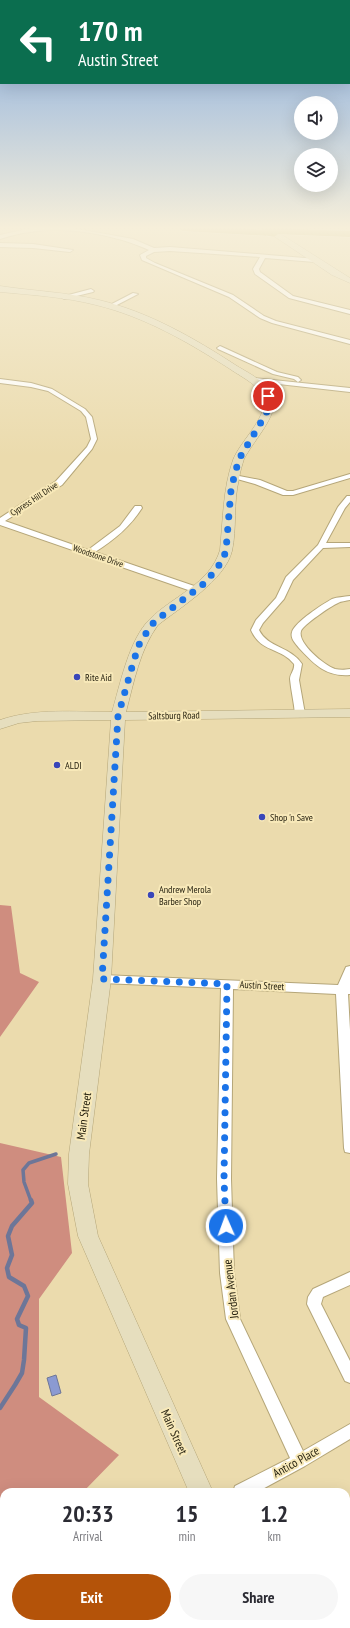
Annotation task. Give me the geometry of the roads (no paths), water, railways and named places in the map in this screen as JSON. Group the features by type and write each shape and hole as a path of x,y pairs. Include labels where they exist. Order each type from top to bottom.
{"street":[{"name":"Main Street","path":"100,304 138,315 171,330 253,380 260,385 268,396 268,409 239,459 234,477 231,490 226,550 223,560 214,574 197,590 154,622 147,631 134,659 118,716 102,979 79,1154 78,1184 88,1236 199,1488"},
{"path":"111,306 115,304"},
{"path":"243,304 262,317 274,322 350,342"},
{"path":"318,304 350,312"},
{"path":"220,348 275,373 296,378 298,384"},
{"path":"253,380 350,390"},
{"name":"Cypress Hill Drive","path":"0,381 31,385 50,390 83,410 89,417 94,439 90,448 59,483 0,522"},
{"path":"234,477 257,482 286,493 293,493 350,476"},
{"path":"300,714 295,677 298,666 294,660 284,652 264,644 258,638 255,630 259,622 280,598 289,579 321,546 342,507 350,498"},
{"path":"89,553 124,527 132,519 138,508"},
{"name":"Woodstone Drive","path":"0,522 197,590"},
{"path":"326,538 338,545"},
{"path":"321,546 350,545"},
{"path":"350,598 335,601 298,628 296,632 297,640 317,663 330,670 341,673 350,672"},
{"path":"298,666 317,663"},
{"name":"Saltsburg Road","path":"2,723 33,717 350,713"},
{"path":"350,970 346,989 350,1148"},
{"name":"Austin Street","path":"102,979 346,989"},
{"name":"Jordan Avenue","path":"227,984 224,1179 227,1273 233,1319 300,1461"},
{"path":"350,1278 318,1293 314,1304 350,1376"},
{"name":"Antico Place","path":"248,1488 300,1461 350,1431"}],"water":[{"path":"56,1375 61,1393 52,1396 47,1378"}],"waterway":[{"path":"31,1201 24,1182 23,1170 29,1163 56,1154"},
{"path":"0,1408 22,1373 26,1328 19,1325 17,1319 28,1296 24,1286 9,1277 7,1268 12,1255 8,1236 12,1226 32,1203 31,1200"}],"place":[{"name":"Rite Aid","path":"77,677"},
{"name":"ALDI","path":"57,765"},
{"name":"Shop 'n Save","path":"262,817"},
{"name":"Andrew Merola Barber Shop","path":"151,895"}]}
